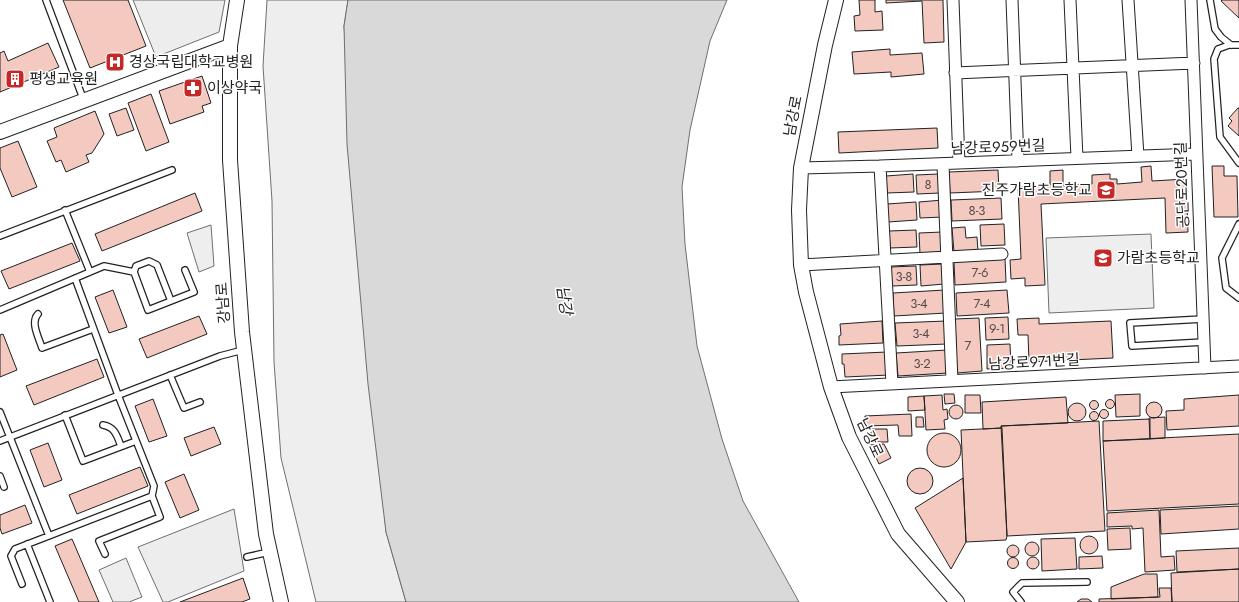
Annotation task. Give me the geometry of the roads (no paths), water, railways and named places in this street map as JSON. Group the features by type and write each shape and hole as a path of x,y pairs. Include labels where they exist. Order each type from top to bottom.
{"street":[{"name":"강남로","path":"237,0 230,46 230,160 244,350 269,552 281,602"},
{"name":"남강로","path":"836,0 824,45 801,168 799,210 801,265 806,292 831,387 849,438 898,534 957,602"},
{"path":"953,0 959,163"},
{"path":"1012,0 1018,161"},
{"path":"1070,0 1077,158"},
{"path":"1128,0 1138,156"},
{"name":"공단로20번길","path":"1191,0 1205,368"},
{"path":"0,132 230,46"},
{"path":"956,73 1194,63"},
{"name":"남강로959번길","path":"801,168 1196,154"},
{"path":"943,164 952,381"},
{"path":"880,166 892,384"},
{"path":"801,265 1002,254"},
{"name":"남강로971번길","path":"831,387 1239,366"}],"lane":[{"path":"46,0 84,101"},
{"path":"1210,0 1215,29 1221,37 1231,45"},
{"path":"1239,45 1231,45 1218,49 1214,59 1220,137 1239,162"},
{"path":"0,236 172,170"},
{"path":"65,210 90,272"},
{"path":"1239,224 1222,258 1226,288 1239,298"},
{"path":"171,301 157,265 149,261 136,266 134,272 148,310 171,301 194,292 185,270"},
{"path":"0,310 104,266 134,272"},
{"path":"75,278 118,395 154,486 152,496 160,517 100,540 105,554"},
{"path":"38,314 34,321 42,348 93,329"},
{"path":"1203,319 1130,323 1132,346 1204,342"},
{"path":"0,441 220,356 244,350"},
{"path":"170,375 184,408 200,402"},
{"path":"0,412 49,536"},
{"path":"65,415 83,461 136,441"},
{"path":"103,425 107,426 116,433 121,446"},
{"path":"0,476 4,487"},
{"path":"22,584 11,556 15,548 152,496"},
{"path":"27,544 50,602"},
{"path":"247,557 269,552"},
{"path":"1021,602 1013,592 1022,583 1087,582"}],"water":[{"name":"남강","path":"348,0 727,0 710,41 690,130 682,187 685,244 697,346 722,439 743,501 799,602 406,602 386,532 368,384 347,144 344,26"}],"place":[{"name":"경상국립대학교병원","path":"115,62"},
{"name":"평생교육원","path":"15,79"},
{"name":"이상약국","path":"193,88"},
{"name":"진주가람초등학교","path":"1106,190"},
{"name":"가람초등학교","path":"1103,258"}]}
